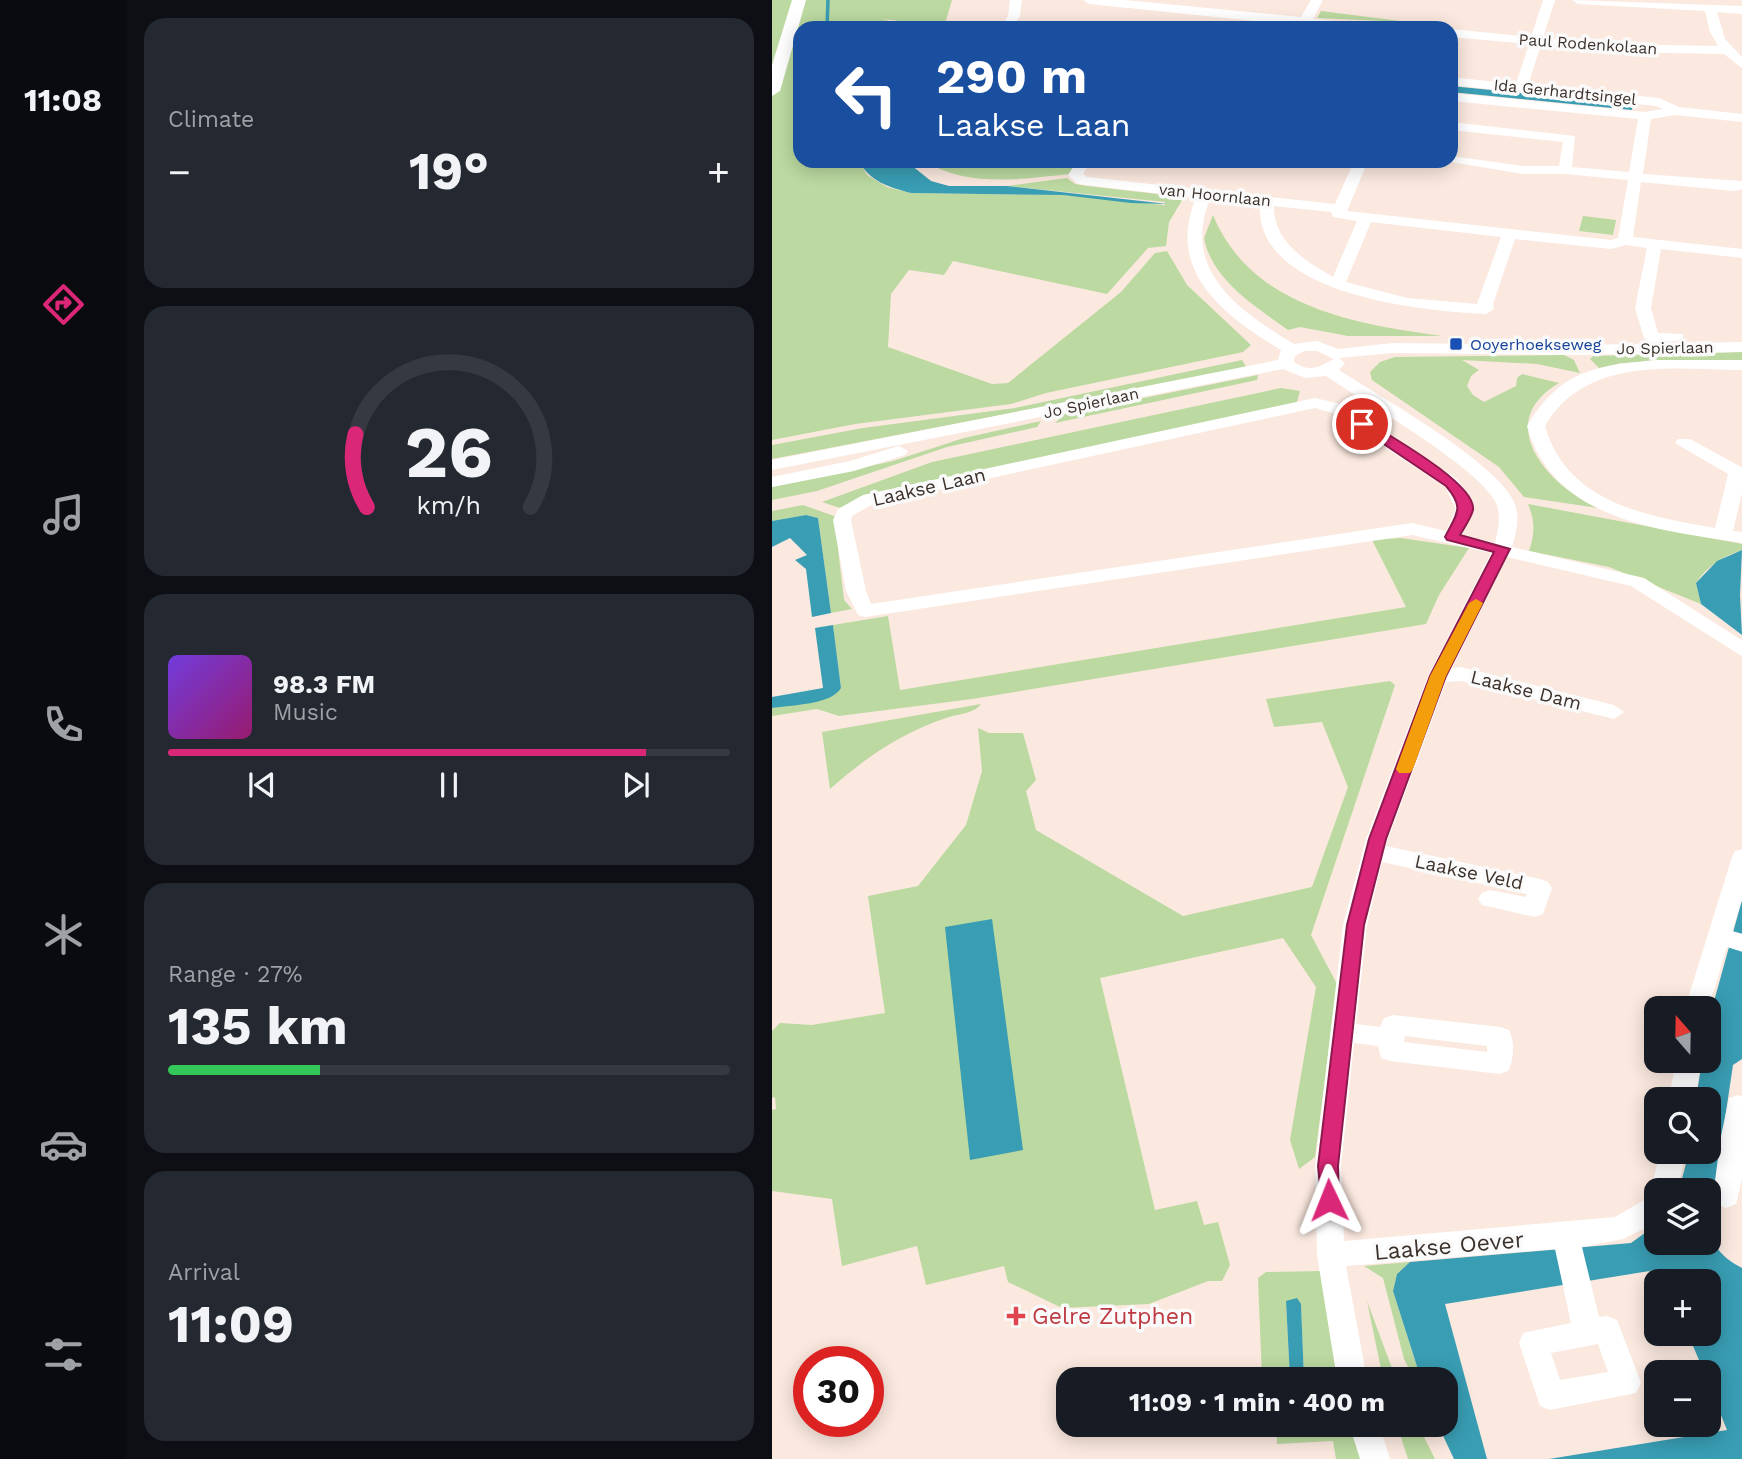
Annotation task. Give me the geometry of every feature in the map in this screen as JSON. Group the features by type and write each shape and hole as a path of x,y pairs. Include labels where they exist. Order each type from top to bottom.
{"main road":[{"path":"772,91 799,0"}],"street":[{"path":"1011,21 1016,0"},
{"path":"1089,0 1274,21"},
{"path":"1303,21 1317,0"},
{"path":"1521,88 1550,0"},
{"path":"1578,0 1711,6 1742,10"},
{"path":"1711,6 1711,22 1725,50 1742,65"},
{"name":"Paul Rodenkolaan","path":"1458,34 1624,49 1725,50"},
{"name":"Ida Gerhardtsingel","path":"1458,82 1659,102 1676,111"},
{"name":"Ida Gerhardtsingel","path":"1458,98 1645,116 1676,111 1742,117"},
{"path":"1625,241 1645,116"},
{"path":"1458,127 1570,139 1565,170"},
{"path":"1458,161 1523,170 1565,170 1740,188"},
{"name":"van Hoornlaan","path":"1080,168 1075,175 1083,181 1340,209 1337,214 1611,245 1625,241 1742,254"},
{"path":"1340,209 1358,168"},
{"path":"1205,194 1191,222 1190,243 1199,270 1258,330 1289,356 1298,371 1332,362"},
{"path":"1267,201 1268,225 1275,238 1294,259 1315,273 1338,283 1370,295 1410,303 1486,309 1485,304 1510,233"},
{"path":"1338,283 1366,217"},
{"path":"1655,244 1643,308 1652,338 1742,335"},
{"path":"1289,356 1320,346 1332,362 1475,471 1499,493 1505,502 1508,530 1502,549 1438,676 1374,852 1355,925 1350,990 1342,1032 1328,1166 1331,1255 1349,1367"},
{"name":"Jo Spierlaan","path":"1332,362 1393,348 1577,350 1742,347"},
{"path":"1577,350 1591,373"},
{"name":"Jo Spierlaan","path":"772,465 978,426 1289,356"},
{"path":"1742,365 1624,367 1591,373 1558,394 1542,410 1536,426 1550,462 1587,494 1630,517 1742,538"},
{"name":"Laakse Laan","path":"1452,537 1466,510 1464,498 1450,483 1340,409 1329,404 1314,403 869,499 844,513 842,520 856,590 865,611 1412,529 1502,549"},
{"name":"Jo Spierlaan","path":"772,482 854,466 978,426"},
{"path":"1684,443 1737,472 1723,535"},
{"path":"1502,549 1638,582 1742,651"},
{"name":"Laakse Dam","path":"1438,676 1461,674 1614,712"},
{"name":"Laakse Veld","path":"1374,852 1540,888 1535,908 1491,899"},
{"path":"1700,996 1742,857"},
{"path":"1718,935 1742,943"},
{"path":"1342,1032 1392,1038"},
{"path":"1721,1145 1738,1106"},
{"path":"1721,1155 1726,1196"},
{"name":"Laakse Oever","path":"1331,1255 1566,1236 1627,1226 1644,1218"},
{"path":"1566,1236 1588,1333"},
{"path":"1368,1437 1375,1459"}],"green space":[{"path":"772,0 952,0 946,21 793,21 793,168 863,168 867,175 887,187 911,193 1064,195 1165,205 1165,202 1007,186 1067,178 1075,184 1087,186 1184,197 1169,222 1166,246 1148,248 1107,294 953,261 944,275 909,270 891,294 888,347 992,384 1008,383 1121,292 1155,253 1167,251 1187,285 1251,345 1243,352 1046,393 1011,404 855,424 772,440"},
{"path":"1321,11 1400,21 1385,21 1317,18"},
{"path":"937,168 1074,168 1070,174 995,180"},
{"path":"1213,215 1230,246 1252,271 1279,291 1309,306 1341,317 1442,336 1348,336 1300,327 1288,330 1237,291 1216,267 1204,238"},
{"path":"1583,216 1616,220 1613,235 1579,231"},
{"path":"1743,352 1742,360 1621,363 1599,368 1590,359 1593,356"},
{"path":"1564,355 1574,360 1580,373 1537,364 1462,360 1479,370 1471,376 1467,386 1473,395 1484,402 1516,386 1517,378 1522,374 1559,383 1539,399 1530,416 1529,434 1535,452 1546,469 1579,498 1598,508 1524,497 1499,467 1372,380 1370,372 1380,362 1395,357"},
{"path":"1242,360 1247,368 772,459 772,445 863,428 1015,408"},
{"path":"1258,375 1257,380 1055,423 1064,414"},
{"path":"1281,388 1300,391 1297,402 866,497 843,509 822,502 932,462"},
{"path":"1041,421 1037,427 947,447 817,491 772,500 772,487 893,461 964,438"},
{"path":"1528,504 1742,544 1742,550 1716,562 1700,577 1696,583 1701,604 1609,567 1529,551 1533,528"},
{"path":"803,505 837,517 835,523 844,600 852,609 831,613 818,518 806,515 772,521 772,511"},
{"path":"1401,538 1469,548 1439,595 1426,624 972,699 839,716 817,709 772,716 772,708 827,698 841,687 833,625 888,616 900,690 1406,607 1372,540"},
{"path":"1390,681 1395,685 1311,935 1337,984 1315,1157 1299,1169 1290,1140 1316,987 1283,938 1100,978 1155,1210 1197,1201 1204,1225 1218,1222 1230,1265 1222,1281 1208,1281 1149,1304 1062,1308 1008,1282 1004,1266 926,1285 917,1246 842,1266 832,1199 772,1191 772,1110 776,1109 775,1097 772,1098 772,1031 780,1023 812,1025 885,1013 868,896 918,886 966,825 982,771 978,728 989,733 1023,733 1036,780 1026,791 1036,830 1183,916 1312,887 1348,787 1322,722 1274,727 1266,699"},
{"path":"981,704 970,712 930,724 899,739 870,757 830,789 822,732"},
{"path":"1410,1262 1397,1274 1393,1291 1417,1367 1408,1367 1404,1359 1383,1278 1364,1266"},
{"path":"1322,1271 1338,1367 1304,1367 1301,1304 1286,1302 1289,1367 1262,1367 1258,1278 1266,1272"},
{"path":"1367,1301 1392,1367 1381,1367"},
{"path":"1277,1437 1355,1437 1362,1459 1336,1459 1333,1441 1277,1444"},
{"path":"1401,1437 1424,1437 1435,1459 1408,1459"}],"water":[{"path":"1458,87 1633,104 1632,110 1458,93"},
{"path":"863,168 915,168 931,181 949,186 1007,186 1168,204 1131,203 1063,195 911,193 888,186"},
{"path":"806,515 818,518 831,613 812,617 806,569 795,560 807,555 790,538 772,547 772,521"},
{"path":"1742,550 1742,635 1701,604 1696,583 1717,561"},
{"path":"833,625 841,688 836,694 820,701 772,708 772,697 823,688 815,628"},
{"path":"1742,900 1742,1059 1733,1065 1721,1146 1721,1087 1698,1087 1700,1073 1721,1073 1721,996 1715,996"},
{"path":"992,919 1023,1150 970,1160 945,927"},
{"path":"1686,1164 1718,1164 1716,1178 1682,1178"},
{"path":"1644,1234 1644,1255 1721,1255 1721,1253 1742,1268 1742,1459 1549,1459 1684,1437 1721,1437 1721,1431 1727,1430 1721,1415 1721,1360 1699,1360 1693,1346 1721,1346 1721,1269 1644,1269 1644,1272 1445,1304 1487,1459 1454,1459 1444,1437 1458,1437 1458,1367 1417,1367 1393,1291 1397,1274 1410,1262 1631,1243"},
{"path":"1297,1298 1301,1304 1304,1367 1289,1367 1286,1301"}],"waterway":[{"path":"827,21 828,0"}],"slow traffic":[{"path":"1404,769 1438,676 1476,603"}],"place":[{"name":"Ooyerhoekseweg","path":"1456,344"},
{"name":"Gelre Zutphen","path":"1016,1316"}],"route":[{"path":"1329,1200 1328,1166 1335,1091 1350,990 1355,925 1377,839 1438,676 1502,549 1452,537 1466,510 1464,498 1450,483 1362,424"}]}
